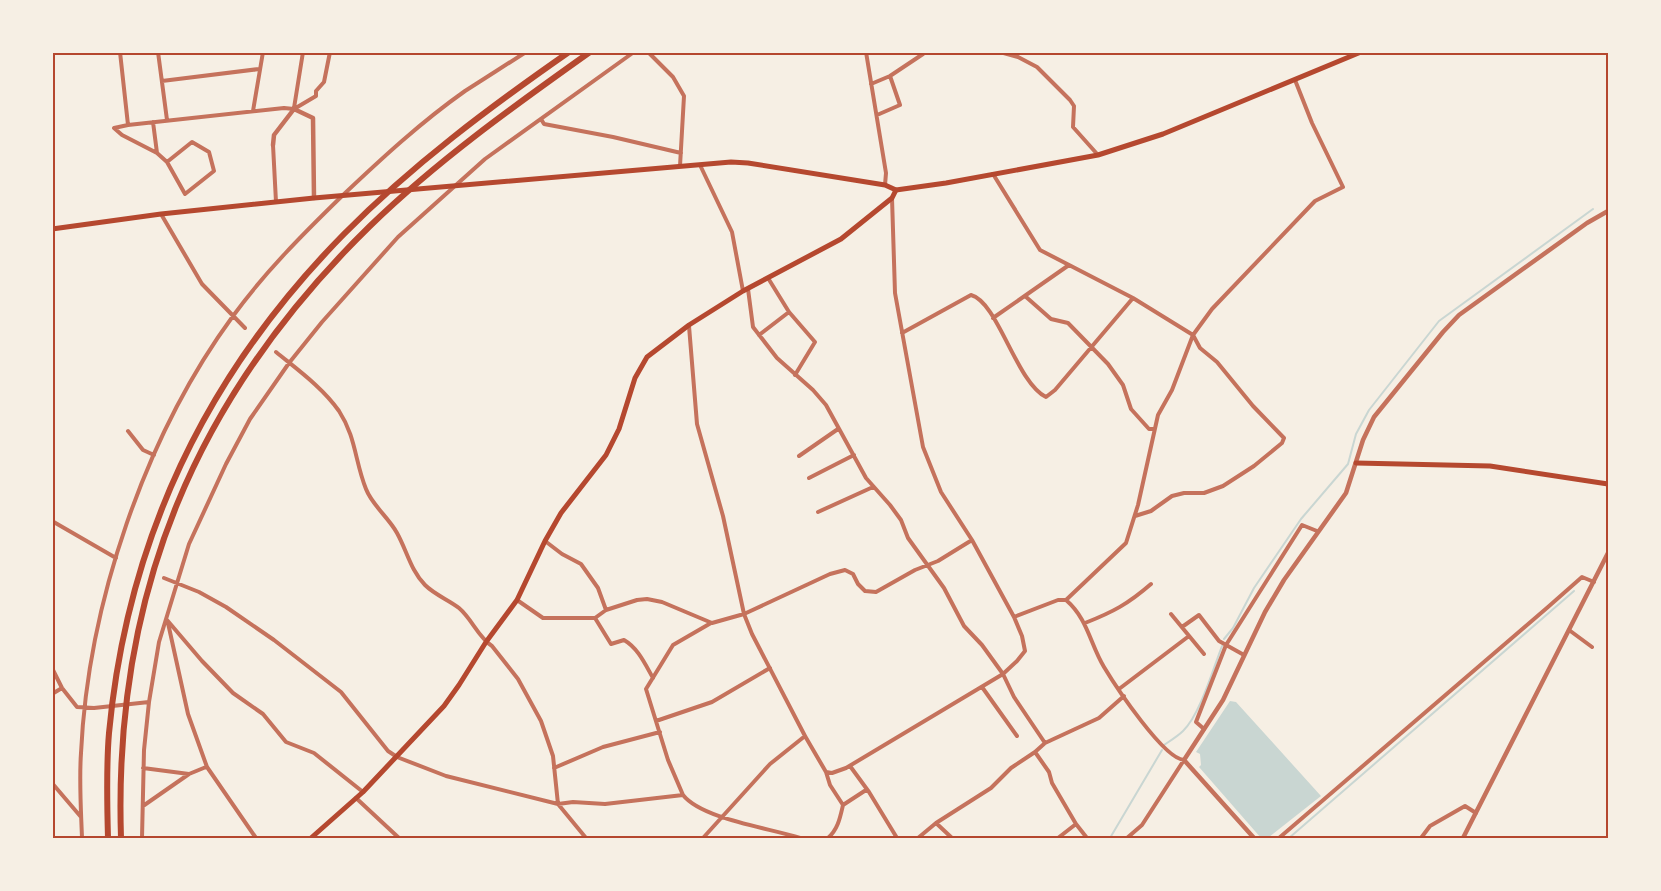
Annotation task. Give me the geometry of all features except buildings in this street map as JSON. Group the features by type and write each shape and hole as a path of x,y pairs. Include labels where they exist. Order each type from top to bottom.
{"highway":[{"path":"108,838 109,734 124,633 141,566 165,499 194,436 231,373 274,313 320,259 408,175 478,118 569,52"},
{"path":"121,838 122,728 137,630 153,570 176,504 206,440 243,378 282,323 328,269 425,177 510,110 590,52"}],"main road":[{"path":"52,229 161,214 314,198 699,164 748,163 885,185 896,190 1098,155 1163,134 1361,52"},
{"path":"311,838 363,792 444,706 517,600 561,513 606,455 619,429 635,378 642,364 655,349 746,290 841,239 892,198 896,190"},
{"path":"1356,463 1490,466 1608,483"}],"street":[{"path":"120,52 128,125"},
{"path":"158,52 167,120"},
{"path":"253,111 263,52"},
{"path":"294,109 303,52"},
{"path":"276,202 274,135 294,109 316,96 316,91 324,82 330,52"},
{"path":"82,838 81,754 84,707 97,630 110,573 154,455 191,381 233,316 283,256 343,196 400,142 464,92 526,52"},
{"path":"142,838 143,768 149,702 159,642 189,544 226,464 250,419 289,363 343,297 390,246 485,159 633,52"},
{"path":"648,52 673,77 684,96 680,166"},
{"path":"866,52 878,115 886,173 885,185"},
{"path":"1000,52 1028,61 1050,78 1074,106 1073,127 1098,155"},
{"path":"871,84 923,54"},
{"path":"162,81 259,69"},
{"path":"878,115 900,105 890,75"},
{"path":"1014,617 1058,600 1066,600 1126,543 1158,415 1182,367 1193,335 1212,309 1315,201 1343,187 1294,80"},
{"path":"167,162 192,142 209,152 214,171 185,194 167,162 157,153 122,135 114,128 167,120 284,108 294,109 313,118 314,198"},
{"path":"541,119 544,124 681,153"},
{"path":"153,122 157,153"},
{"path":"699,164 732,232 753,327 777,358 813,390 826,405 873,487 890,505 908,538 930,565 964,626 982,645 1003,674 1014,697 1045,743"},
{"path":"993,174 1040,250 1132,298 1193,335 1200,348 1217,362 1258,412 1284,438 1282,443 1254,466 1223,486 1204,493 1172,495 1151,511 1134,516"},
{"path":"826,771 832,773 850,766 982,687 1003,674 1025,651 1014,617 972,540 941,492 923,447 895,293 892,198"},
{"path":"1127,838 1142,825 1223,700 1284,580 1346,493 1363,440 1374,417 1448,326 1482,298 1587,223 1608,211"},
{"path":"161,214 202,284 246,328"},
{"path":"993,318 1069,265"},
{"path":"768,278 789,312 815,342 795,375"},
{"path":"902,333 971,295 978,297 993,318 1033,388 1046,397 1055,390 1132,298"},
{"path":"1025,296 1051,319 1068,323 1108,364 1123,385 1131,409 1149,429 1154,429"},
{"path":"759,335 789,312"},
{"path":"689,325 697,424 723,516 744,614 752,634 843,805 840,821 828,838"},
{"path":"276,352 332,401 340,413 348,426 366,490 397,533 413,570 426,586 460,608 518,679 541,721 553,756 558,804 586,838"},
{"path":"799,456 838,429"},
{"path":"128,431 143,450 154,455"},
{"path":"809,478 854,455"},
{"path":"818,512 873,487"},
{"path":"52,521 116,558"},
{"path":"1204,729 1196,722 1226,645 1302,525 1317,531"},
{"path":"800,838 721,817 689,803 683,795 668,760 646,689 672,645 712,623 744,614 830,574 844,570 853,574 865,591 876,592 915,570 930,565 972,540"},
{"path":"545,541 562,554 581,564 598,588 606,610"},
{"path":"1463,838 1608,553"},
{"path":"1279,838 1575,582 1582,577 1594,582"},
{"path":"164,578 199,592 226,607 341,692 388,752 397,757 446,776 558,804 573,802 604,804 683,795"},
{"path":"1085,623 1129,603 1151,585"},
{"path":"517,600 543,618 595,618 606,610 647,599 662,602 712,623"},
{"path":"1066,600 1085,623 1103,666 1161,746 1179,760 1184,760 1254,838"},
{"path":"1171,614 1204,654"},
{"path":"1182,627 1198,615 1219,641 1244,655"},
{"path":"595,618 611,644 624,640 630,644 642,658 653,678"},
{"path":"166,619 188,714 207,767 256,838"},
{"path":"166,619 232,693 263,714 286,742 314,753 363,792"},
{"path":"1569,630 1593,647"},
{"path":"1119,689 1189,636"},
{"path":"52,668 62,688 77,707 149,702"},
{"path":"656,721 712,702 770,668"},
{"path":"982,687 1017,736"},
{"path":"52,693 62,688"},
{"path":"918,838 936,823 991,788 1011,768 1045,743 1099,718 1124,696"},
{"path":"554,768 603,747 660,732"},
{"path":"703,838 770,764 805,736"},
{"path":"1035,752 1049,772 1052,783 1076,824 1087,838"},
{"path":"850,766 897,838"},
{"path":"143,807 189,774 207,767"},
{"path":"143,768 189,774"},
{"path":"52,783 81,818"},
{"path":"843,805 866,790"},
{"path":"356,798 399,838"},
{"path":"1421,838 1430,826 1466,806 1476,813"},
{"path":"936,823 952,838"},
{"path":"1058,838 1076,824"}],"shaded area":[{"path":"1230,701 1236,702 1321,796 1269,837 1261,838 1199,767 1201,765 1200,754 1196,752"}],"waterway":[{"path":"1224,639 1233,628 1254,588 1301,519 1348,464 1356,434 1369,410 1439,321 1593,209"},
{"path":"1289,838 1574,591"},
{"path":"1164,745 1183,731 1195,714 1222,646"},
{"path":"1110,838 1162,750"}]}
